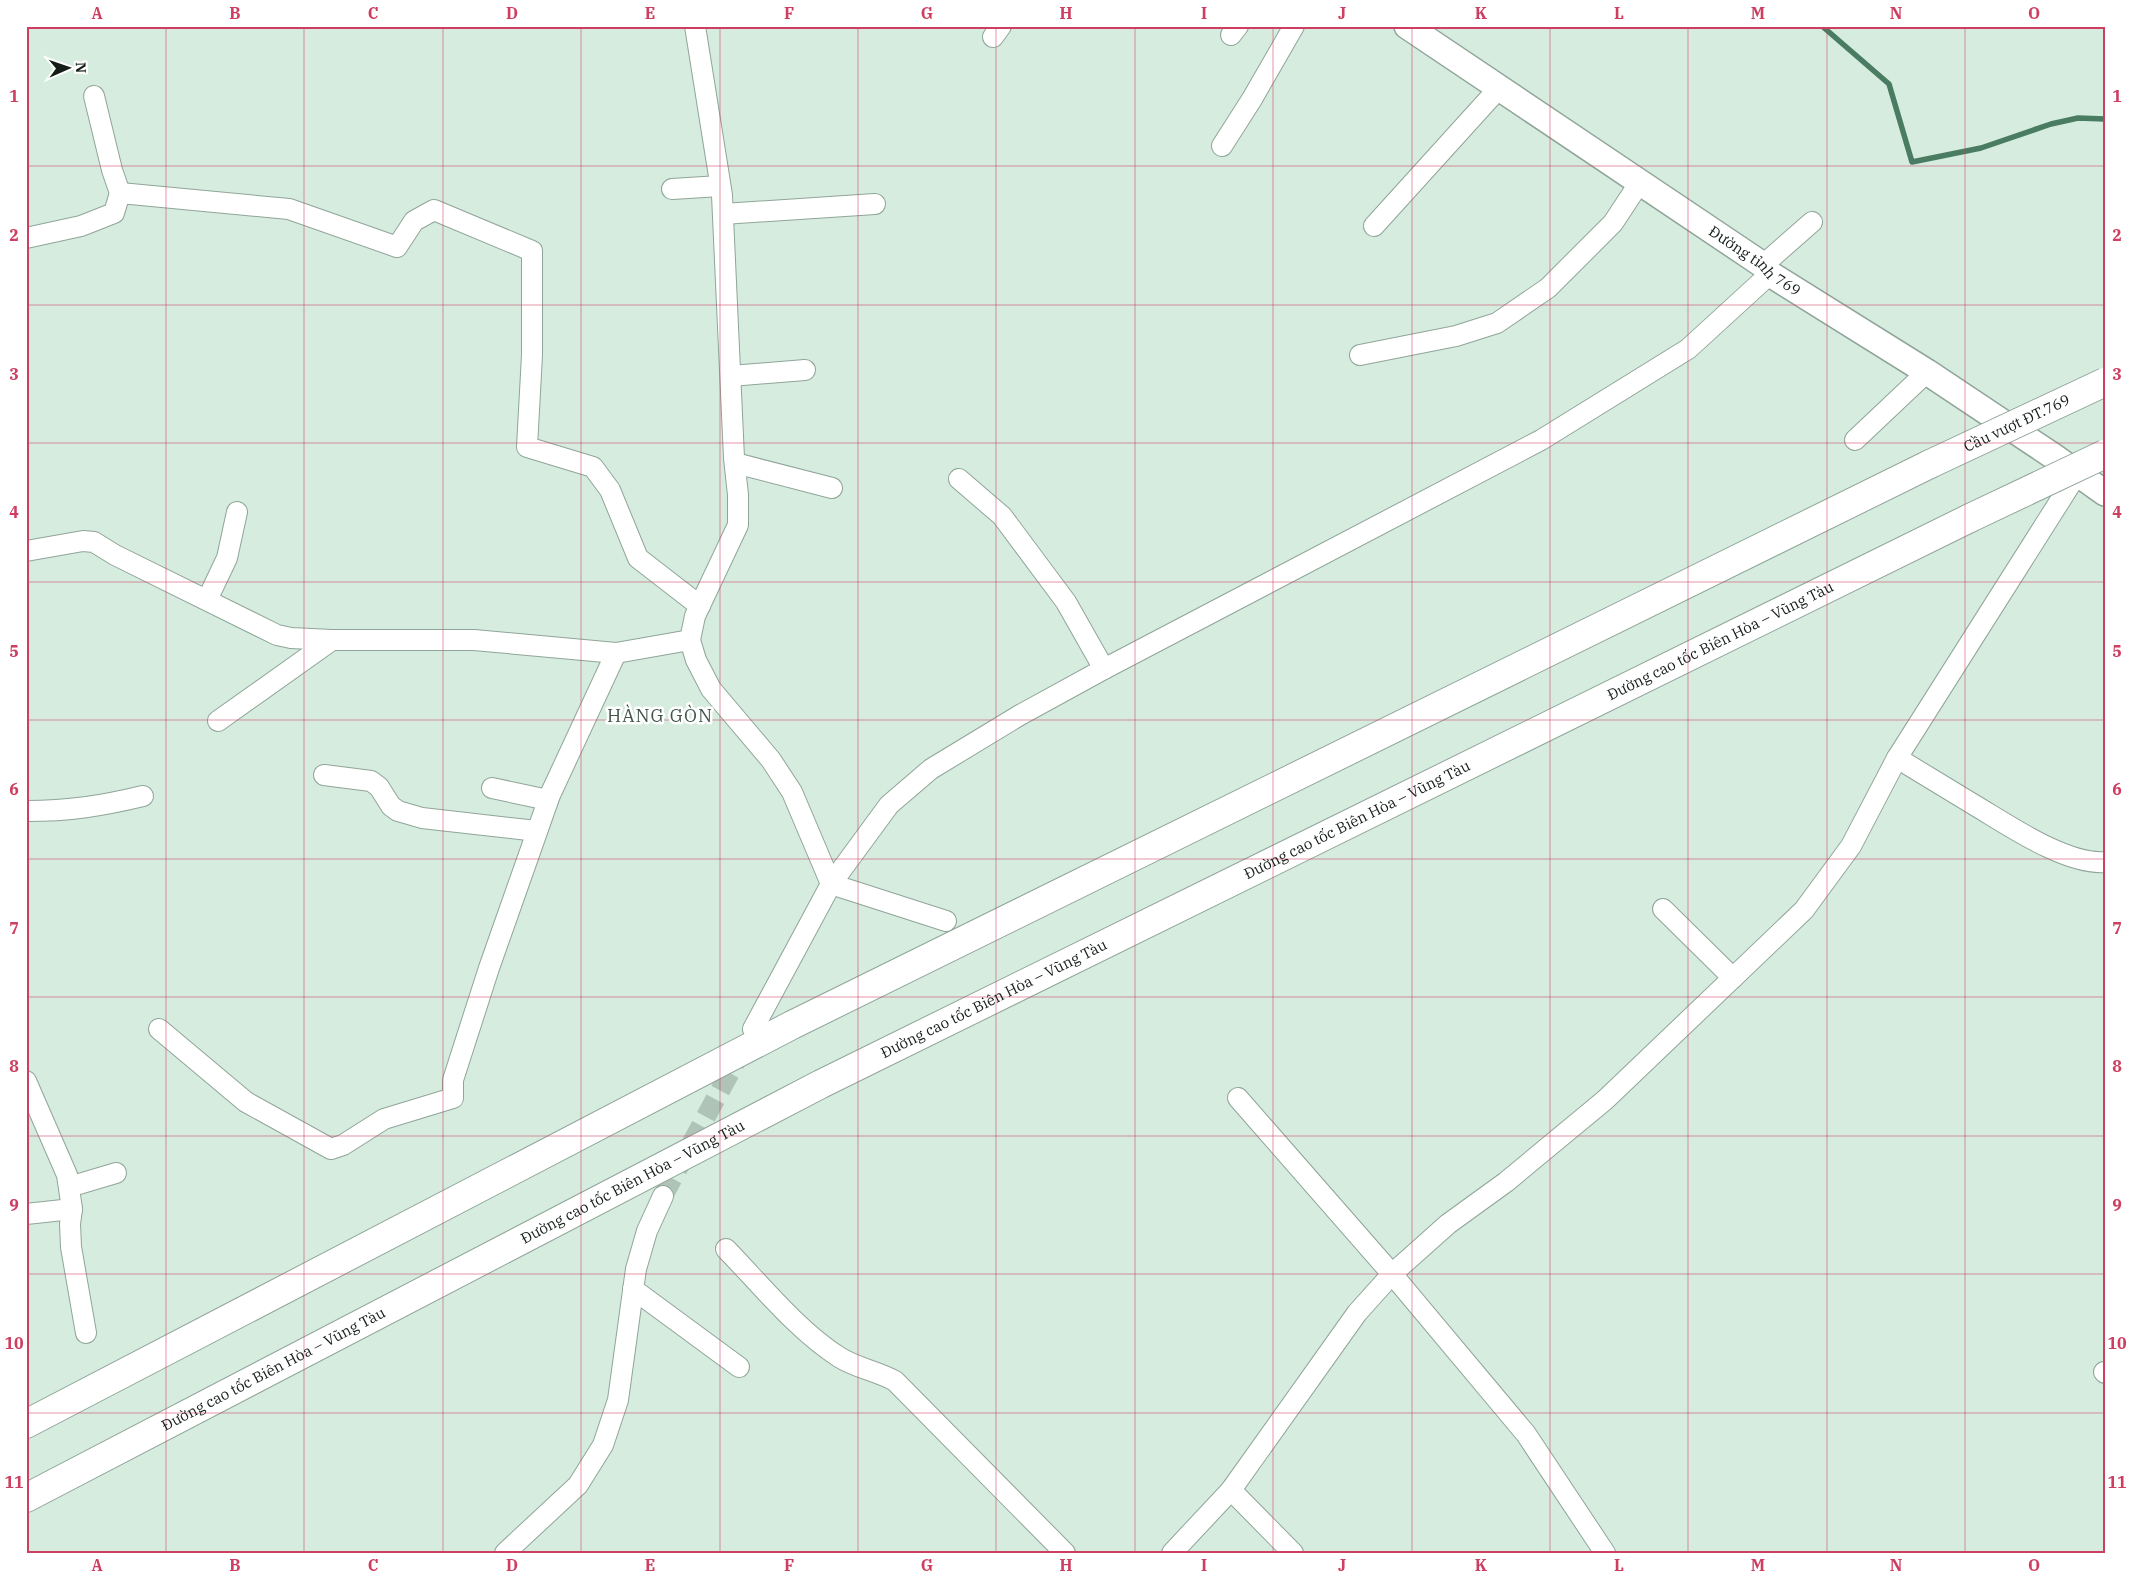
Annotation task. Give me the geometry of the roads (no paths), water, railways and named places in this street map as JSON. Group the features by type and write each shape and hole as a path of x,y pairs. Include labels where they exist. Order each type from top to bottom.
{"highway":[{"name":"Cầu vượt ĐT.769","path":"26,1424 792,1025 1930,464 2105,382"},
{"name":"Đường cao tốc Biên Hòa – Vũng Tàu","path":"26,1498 830,1080 1970,518 2105,454"}],"main road":[{"name":"Đường tỉnh 769","path":"1407,26 1767,269 2053,456 2105,493"}],"street":[{"path":"695,26 723,214 738,525 695,616 690,640 696,660 711,689 771,760 792,792 831,884 946,921"},
{"path":"1222,146 1252,100 1294,26"},
{"path":"1374,226 1499,88"},
{"path":"26,238 81,226 114,214 120,193 112,170 94,96"},
{"path":"1360,355 1456,336 1497,323 1548,288 1612,223 1640,182"},
{"path":"672,189 720,186"},
{"path":"120,193 289,209 397,247 414,222 434,210 532,252 532,355 527,447 593,467 610,490 638,558 700,606"},
{"path":"723,214 875,204"},
{"path":"753,1028 831,884 889,805 931,769 1020,715 1104,669 1541,440 1688,349 1812,222"},
{"path":"731,376 804,370"},
{"path":"1856,440 1927,372"},
{"path":"735,463 832,488"},
{"path":"1172,1553 1231,1490 1357,1313 1392,1274 1448,1224 1506,1182 1606,1100 1804,910 1851,846 1897,758 2077,474"},
{"path":"959,480 1002,516 1066,602 1104,669"},
{"path":"208,600 227,558 237,512"},
{"path":"26,551 83,541 94,542 277,635 291,638 332,640 474,640 616,653 690,640"},
{"path":"218,721 332,640"},
{"path":"159,1029 246,1102 331,1150 343,1145 384,1119 453,1098 453,1080 488,968 548,800 616,653"},
{"path":"1897,758 2026,836 2061,852 2087,860 2105,862"},
{"path":"324,775 371,782 379,787 391,806 398,812 422,818 537,831"},
{"path":"492,788 548,800"},
{"path":"26,811 62,811 97,807 143,796"},
{"path":"1663,908 1733,978"},
{"path":"26,1082 67,1175 71,1246 86,1333"},
{"path":"1238,1098 1392,1274 1526,1434 1605,1553"},
{"path":"69,1187 116,1173"},
{"path":"505,1553 578,1485 603,1445 618,1400 636,1269 647,1231 663,1196"},
{"path":"26,1214 68,1209"},
{"path":"726,1249 798,1324 838,1357 852,1365 879,1372 895,1381 1065,1553"},
{"path":"633,1289 739,1367"},
{"path":"1231,1490 1294,1553"}],"waterway":[{"path":"1822,26 1889,84 1912,162 1981,148 2051,124 2078,118 2105,119"}],"tunnel":[{"path":"663,1196 742,1050"}],"district":[{"name":"HÀNG GÒN","path":"660,716"}]}
